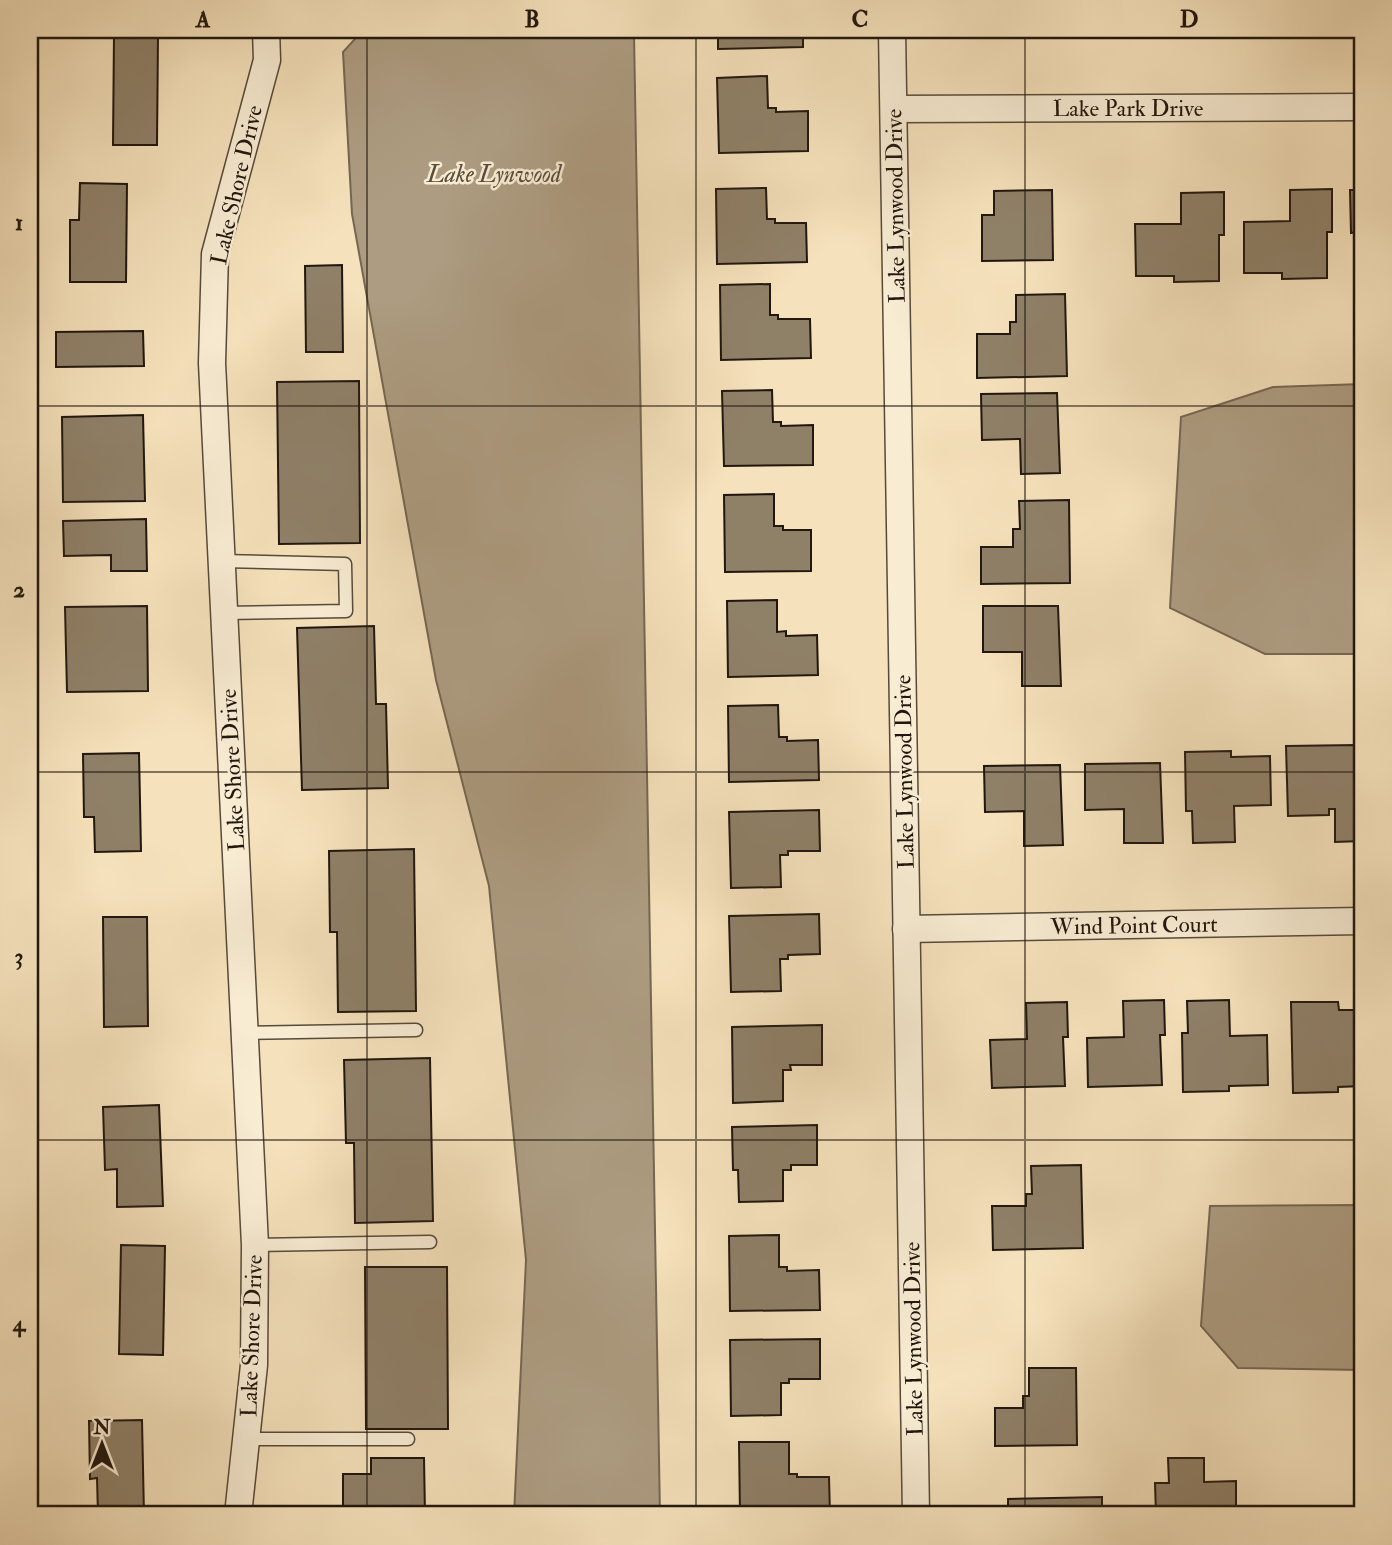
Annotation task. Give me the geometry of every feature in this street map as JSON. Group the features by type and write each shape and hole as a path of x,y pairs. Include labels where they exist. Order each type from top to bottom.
{"street":[{"name":"Lake Shore Drive","path":"238,1515 254,1366 255,1245 212,363 215,254 267,60 266,30"},
{"name":"Lake Lynwood Drive","path":"892,30 916,1515"},
{"name":"Lake Park Drive","path":"894,109 1362,107"},
{"name":"Wind Point Court","path":"906,929 1362,921"}],"lane":[{"path":"221,561 345,564 346,611 224,613"},
{"path":"244,1033 416,1030"},
{"path":"255,1245 430,1242"},
{"path":"246,1439 408,1439"}],"water":[{"name":"Lake Lynwood","path":"363,30 630,30 634,34 660,1515 514,1515 526,1260 489,886 436,680 352,214 343,52"},
{"path":"1362,384 1362,654 1265,654 1170,608 1181,417 1273,387"},
{"path":"1362,1205 1362,1370 1238,1368 1201,1326 1210,1206"}],"building":[{"path":"718,30 803,30 803,47 718,49"},
{"path":"114,35 158,36 157,145 113,145"},
{"path":"767,76 768,108 776,108 776,112 808,111 808,151 719,153 717,78"},
{"path":"80,183 127,184 126,282 70,282 70,220 79,220"},
{"path":"766,188 767,219 775,219 775,223 806,223 807,262 717,264 716,189"},
{"path":"1332,189 1332,232 1327,232 1327,278 1282,279 1282,273 1244,273 1244,222 1290,221 1290,190"},
{"path":"1052,190 1053,260 982,261 982,215 994,215 994,191"},
{"path":"1350,190 1362,190 1362,279 1357,279 1356,232 1351,233"},
{"path":"1224,192 1224,235 1219,235 1219,281 1174,282 1174,276 1136,276 1135,224 1181,224 1181,193"},
{"path":"342,265 343,352 306,352 305,266"},
{"path":"770,284 770,315 778,315 778,319 810,319 811,358 721,360 720,285"},
{"path":"1065,294 1067,376 977,378 977,334 1010,334 1010,322 1016,322 1016,295"},
{"path":"143,331 144,366 56,367 56,332"},
{"path":"359,381 360,543 279,544 277,382"},
{"path":"772,390 773,422 781,422 781,426 813,425 813,465 724,466 722,391"},
{"path":"1057,393 1060,473 1021,474 1020,439 982,440 981,394"},
{"path":"143,415 145,501 63,502 62,417"},
{"path":"774,494 774,526 783,526 783,530 811,530 811,571 725,572 724,495"},
{"path":"1069,500 1070,583 981,584 981,547 1013,547 1013,529 1020,529 1019,501"},
{"path":"146,519 147,571 111,571 111,555 64,556 63,521"},
{"path":"777,600 777,632 786,631 786,636 817,635 818,675 728,677 727,601"},
{"path":"147,606 148,691 67,692 65,607"},
{"path":"983,606 1058,606 1061,686 1022,686 1022,652 983,652"},
{"path":"374,626 376,704 386,704 388,788 302,790 297,628"},
{"path":"778,705 779,737 787,737 787,741 818,740 819,780 729,782 728,706"},
{"path":"1357,745 1357,774 1362,773 1362,841 1335,842 1335,809 1329,809 1329,815 1288,816 1286,746"},
{"path":"1231,751 1231,757 1270,756 1271,805 1234,806 1235,842 1193,843 1192,811 1186,811 1185,752"},
{"path":"139,753 141,851 95,852 94,817 84,817 83,754"},
{"path":"1160,763 1163,843 1124,843 1124,809 1085,810 1085,764"},
{"path":"1060,765 1063,845 1024,846 1024,811 985,812 984,766"},
{"path":"819,810 820,851 788,851 788,855 780,855 781,887 731,888 729,812"},
{"path":"414,849 416,1011 338,1012 337,932 330,932 329,851"},
{"path":"819,914 820,954 788,955 788,959 780,959 781,991 731,992 729,916"},
{"path":"103,917 147,917 148,1026 104,1027"},
{"path":"1164,1000 1165,1035 1160,1035 1162,1085 1088,1087 1087,1038 1124,1037 1123,1001"},
{"path":"1229,1000 1230,1036 1267,1035 1268,1085 1229,1086 1229,1091 1183,1092 1182,1033 1188,1033 1187,1001"},
{"path":"1067,1002 1068,1037 1063,1037 1065,1086 992,1088 990,1040 1027,1039 1026,1003"},
{"path":"1291,1002 1338,1002 1339,1010 1362,1010 1362,1086 1338,1087 1338,1092 1293,1093"},
{"path":"822,1025 822,1065 790,1065 791,1070 783,1070 783,1101 733,1103 732,1027"},
{"path":"430,1058 433,1221 355,1223 354,1143 346,1143 344,1060"},
{"path":"159,1105 163,1206 117,1207 117,1169 105,1170 103,1107"},
{"path":"817,1125 817,1165 791,1165 791,1170 783,1170 783,1201 739,1202 738,1170 733,1170 732,1127"},
{"path":"1081,1165 1083,1248 993,1250 992,1206 1026,1206 1026,1194 1032,1194 1031,1166"},
{"path":"779,1235 779,1267 787,1267 787,1271 819,1270 820,1310 730,1311 729,1236"},
{"path":"121,1245 165,1246 163,1355 119,1354"},
{"path":"365,1267 447,1267 448,1429 366,1429"},
{"path":"820,1339 820,1379 789,1379 789,1383 781,1383 781,1415 731,1416 730,1340"},
{"path":"1029,1368 1076,1368 1077,1445 995,1446 995,1408 1023,1408 1023,1396 1029,1396"},
{"path":"142,1420 144,1515 98,1515 97,1478 90,1479 89,1421"},
{"path":"739,1442 789,1442 789,1474 797,1474 797,1477 829,1477 830,1515 740,1515"},
{"path":"371,1458 424,1458 425,1515 343,1515 343,1474 371,1474"},
{"path":"1168,1458 1204,1458 1204,1482 1236,1481 1236,1515 1156,1515 1155,1483 1169,1483"},
{"path":"1102,1497 1102,1515 1008,1515 1008,1499"}]}
